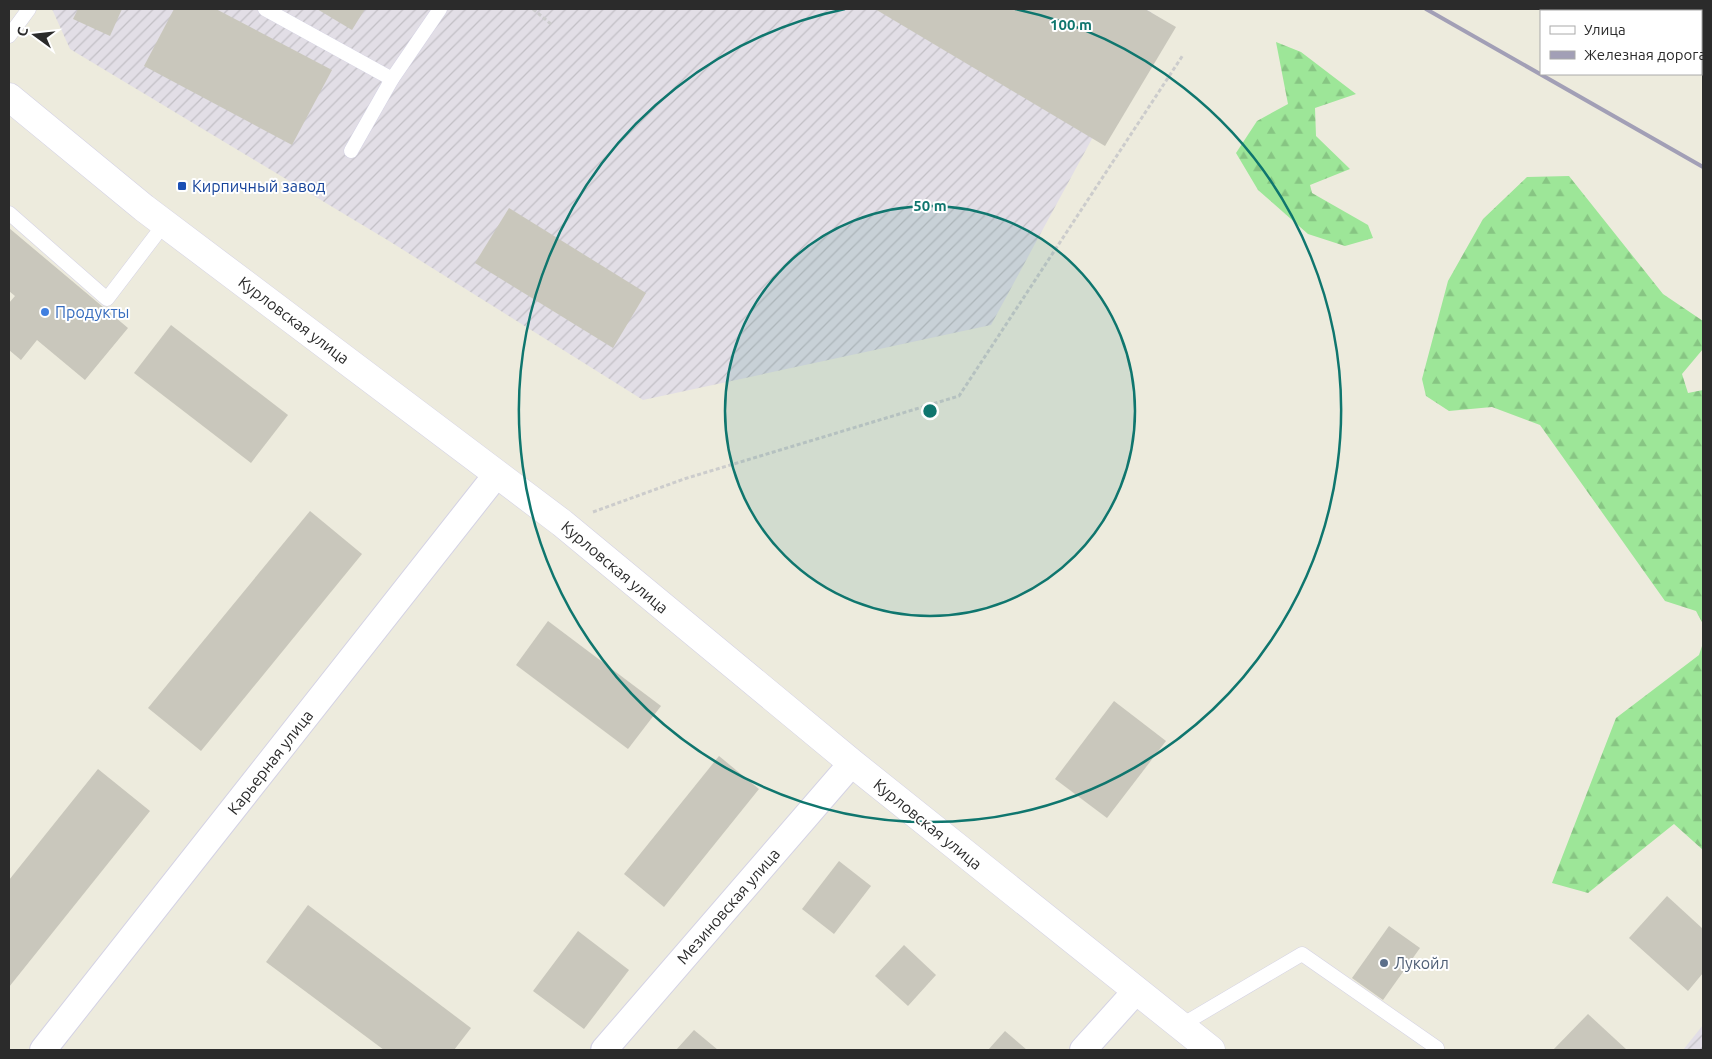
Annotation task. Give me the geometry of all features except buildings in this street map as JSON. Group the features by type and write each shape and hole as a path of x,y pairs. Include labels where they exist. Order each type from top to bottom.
{"main road":[{"name":"Курловская улица","path":"9,97 165,223 562,523 852,763 1211,1050"}],"street":[{"name":"Карьерная улица","path":"42,1050 497,474"},
{"name":"Мезиновская улица","path":"604,1050 852,763"},
{"path":"1084,1050 1136,991"}],"lane":[{"path":"9,36 29,9"},
{"path":"265,9 392,79"},
{"path":"351,151 392,79 440,9"},
{"path":"9,213 107,299 165,223"},
{"path":"1180,1026 1302,954 1436,1048 1435,1050"}],"path":[{"path":"533,9 552,25"},
{"path":"562,523 684,479 959,396 1183,55"}],"shaded area":[{"path":"52,9 1146,9 1158,17 991,325 643,400 389,241 70,49"},
{"path":"1703,1025 1703,1050 1683,1050"}],"green space":[{"path":"1276,42 1301,52 1356,94 1315,108 1316,136 1350,169 1310,185 1312,193 1368,225 1373,238 1345,246 1308,234 1258,190 1236,153 1257,121 1288,104"},
{"path":"1569,176 1663,294 1703,321 1703,349 1682,374 1688,393 1703,390 1703,624 1696,611 1665,601 1540,425 1492,407 1449,411 1426,396 1422,379 1448,281 1483,219 1527,177"},
{"path":"1703,643 1703,850 1674,824 1588,893 1552,883 1616,718 1699,655"}],"railway":[{"path":"1426,9 1540,74"},
{"path":"1542,75 1703,167"}],"place":[{"name":"Кирпичный завод","path":"182,186"},
{"name":"Продукты","path":"45,312"},
{"name":"Лукойл","path":"1384,963"}]}
